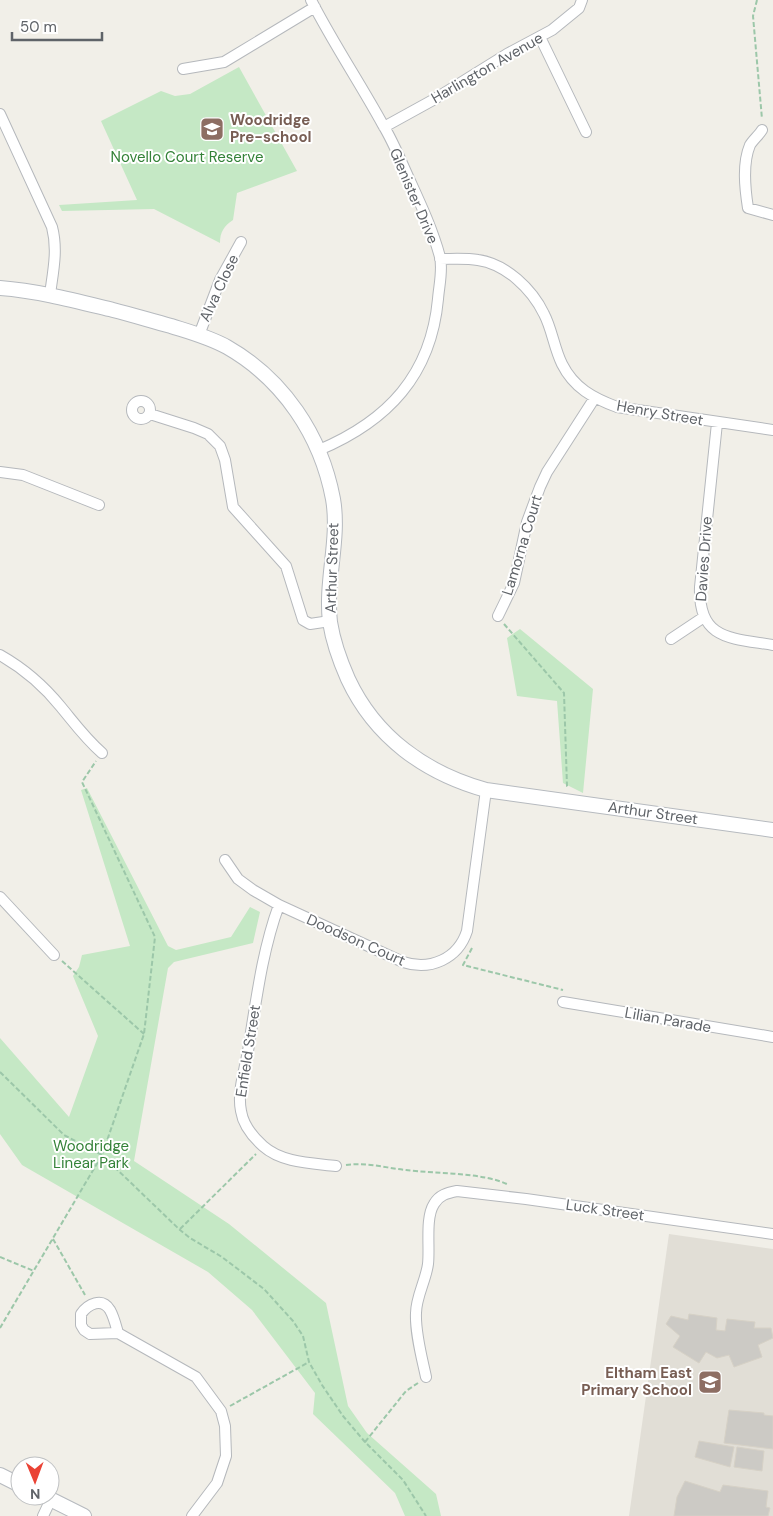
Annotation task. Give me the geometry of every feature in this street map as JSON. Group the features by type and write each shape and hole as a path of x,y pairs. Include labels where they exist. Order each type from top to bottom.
{"street":[{"name":"Harlington Avenue","path":"384,127 433,100 507,54 552,30 579,8 582,0"},
{"path":"183,69 224,62 313,4"},
{"name":"Glenister Drive","path":"313,4 384,127 425,213 440,259 437,307 430,341 417,372 399,397 374,420 344,439 319,450"},
{"path":"540,37 586,132"},
{"path":"0,114 52,227 56,250 50,294"},
{"path":"762,130 750,145 745,170 748,208 773,215"},
{"name":"Alva Close","path":"199,335 220,280 241,242"},
{"name":"Henry Street","path":"440,259 479,260 499,267 516,278 531,293 544,314 562,364 577,385 594,398 617,407 773,430"},
{"name":"Arthur Street","path":"0,288 50,294 126,313 199,335 226,346 248,361 271,380 291,402 307,426 319,450 333,499 335,523 330,573 330,621 342,665 364,708 400,748 418,761 465,784 486,790 773,830"},
{"name":"Lamorna Court","path":"498,616 514,583 527,522 547,472 594,398"},
{"path":"150,414 208,434 220,446 225,460 233,507 286,566 303,620 310,624 330,621"},
{"name":"Davies Drive","path":"717,423 700,587 700,601 704,617 713,629 720,634 773,645"},
{"path":"0,472 23,475 99,505"},
{"path":"671,639 704,617"},
{"path":"0,655 13,662 39,682 61,706 86,740 102,753"},
{"name":"Doodson Court","path":"224,860 231,871 245,885 279,904 409,964 425,965 435,963 450,957 461,945 468,932 486,790"},
{"path":"0,896 54,955"},
{"name":"Enfield Street","path":"279,904 266,946 242,1084 240,1111 248,1129 271,1152 290,1159 336,1166"},
{"name":"Lilian Parade","path":"563,1002 773,1037"},
{"name":"Luck Street","path":"426,1377 420,1351 416,1312 428,1265 430,1214 438,1198 447,1193 457,1192 526,1199 773,1234"},
{"path":"118,1333 111,1311 99,1302 90,1304 81,1314 81,1325 90,1334 118,1333 196,1378 221,1411 225,1426 226,1456 217,1483 192,1516"},
{"path":"60,1504 84,1516"}],"path":[{"path":"757,0 753,16 762,130"},
{"path":"498,616 564,693 567,786 574,790"},
{"path":"0,1328 102,1156 144,1034 155,937 82,782 102,753"},
{"path":"473,946 463,964 566,991"},
{"path":"54,955 144,1034"},
{"path":"0,1072 64,1135 102,1156 180,1230 222,1257 264,1289 293,1321 303,1336 309,1362 332,1400 366,1442 404,1480 426,1516"},
{"path":"180,1230 256,1154"},
{"path":"52,1239 90,1304"},
{"path":"0,1256 34,1271"},
{"path":"221,1411 309,1362"},
{"path":"366,1442 406,1391 426,1377"}],"shaded area":[{"name":"Eltham East Primary School","path":"669,1234 773,1249 773,1516 629,1516"}],"green space":[{"name":"Novello Court Reserve","path":"239,67 297,171 237,193 233,220 223,230 220,243 154,209 62,211 59,205 137,200 101,121 161,91 175,96 190,94"},
{"path":"520,629 593,689 583,793 563,783 557,701 517,696 507,638"},
{"name":"Woodridge Linear Park","path":"87,788 168,946 176,950 231,937 250,907 260,912 253,943 174,962 168,968 134,1161 229,1224 326,1303 348,1406 367,1433 436,1494 441,1516 405,1516 395,1493 313,1414 315,1393 252,1310 208,1272 22,1165 0,1134 0,1038 69,1117 98,1036 73,976 79,967 82,955 130,946 81,790"}],"building":[{"path":"689,1314 717,1318 716,1330 725,1331 727,1319 755,1322 754,1328 771,1328 773,1338 758,1345 762,1357 734,1367 729,1355 717,1358 706,1352 699,1363 673,1347 680,1336 666,1324 671,1316 688,1320"},
{"path":"729,1410 764,1413 764,1415 773,1416 773,1449 724,1443"},
{"path":"699,1441 734,1447 730,1467 695,1457"},
{"path":"737,1447 764,1451 762,1471 734,1467"},
{"path":"685,1481 720,1492 723,1485 768,1491 766,1507 770,1508 768,1516 674,1516 677,1497"}],"place":[{"name":"Woodridge Pre-school","path":"212,129"},
{"name":"Eltham East Primary School","path":"710,1382"}]}
